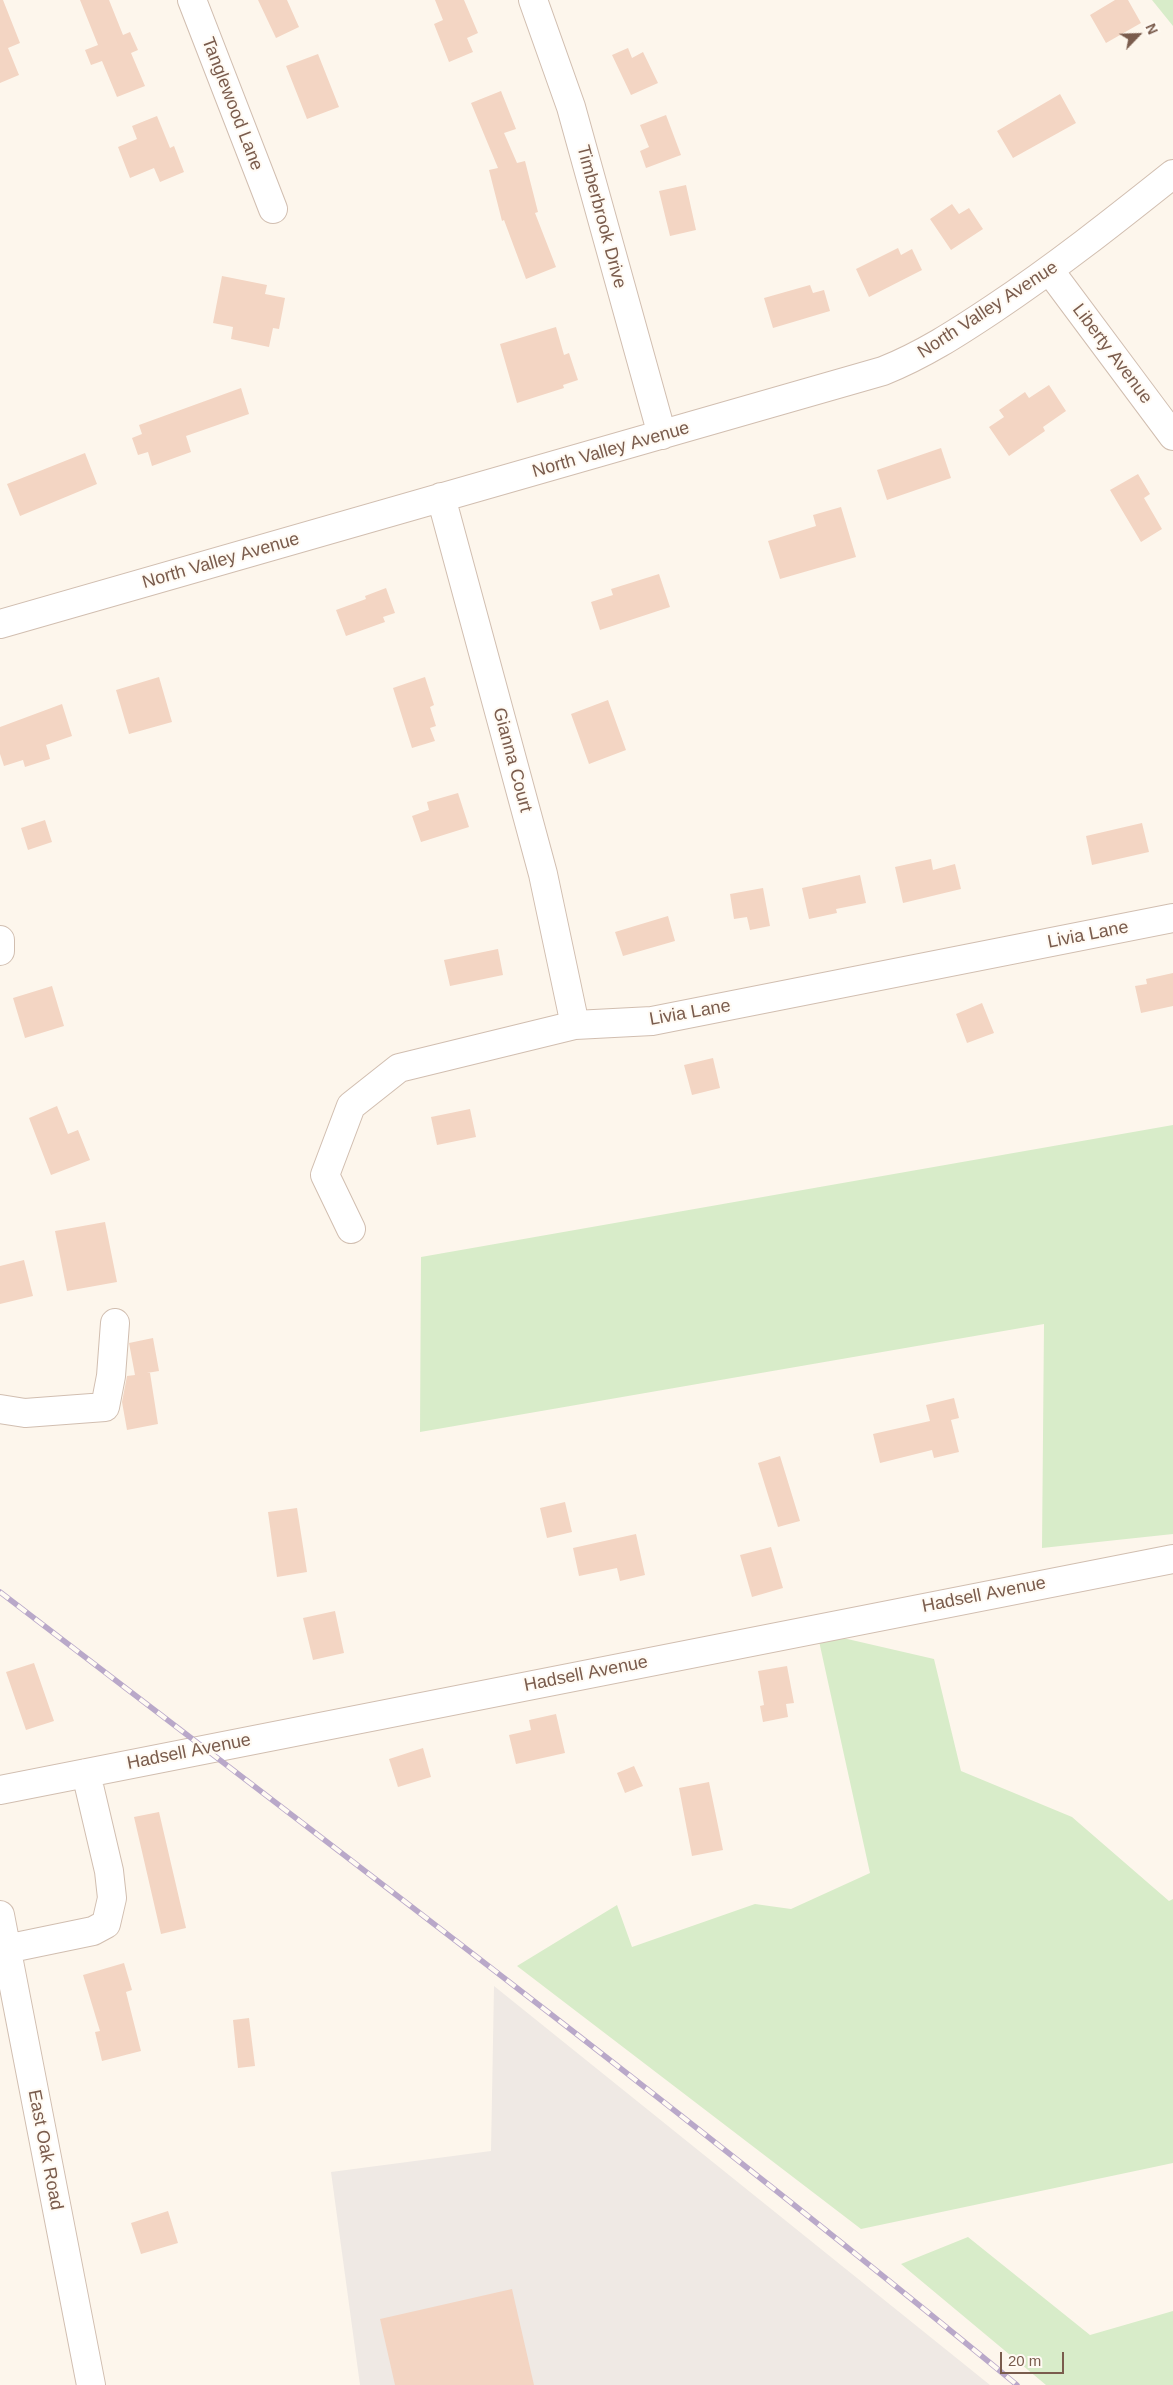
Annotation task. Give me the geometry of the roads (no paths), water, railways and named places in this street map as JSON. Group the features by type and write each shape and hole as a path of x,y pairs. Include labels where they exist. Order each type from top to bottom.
{"street":[{"name":"Tanglewood Lane","path":"192,0 273,209"},
{"name":"Timberbrook Drive","path":"533,0 571,107 662,435"},
{"name":"North Valley Avenue","path":"0,624 850,382 915,358 942,343 1050,271 1173,174"},
{"name":"Liberty Avenue","path":"1050,271 1173,436"},
{"name":"Gianna Court","path":"442,497 543,874 575,1026"},
{"name":"Livia Lane","path":"351,1229 325,1175 351,1106 399,1068 575,1026 652,1021 1173,918"},
{"path":"0,940 0,951"},
{"path":"0,1409 25,1413 105,1407 111,1376 115,1322"},
{"name":"Hadsell Avenue","path":"0,1790 1173,1559"},
{"path":"6,1949 93,1931 106,1924 112,1898 109,1871 86,1773"},
{"name":"East Oak Road","path":"0,1915 91,2385"}],"railway":[{"path":"0,1592 639,2083 892,2283 1017,2385"}]}
